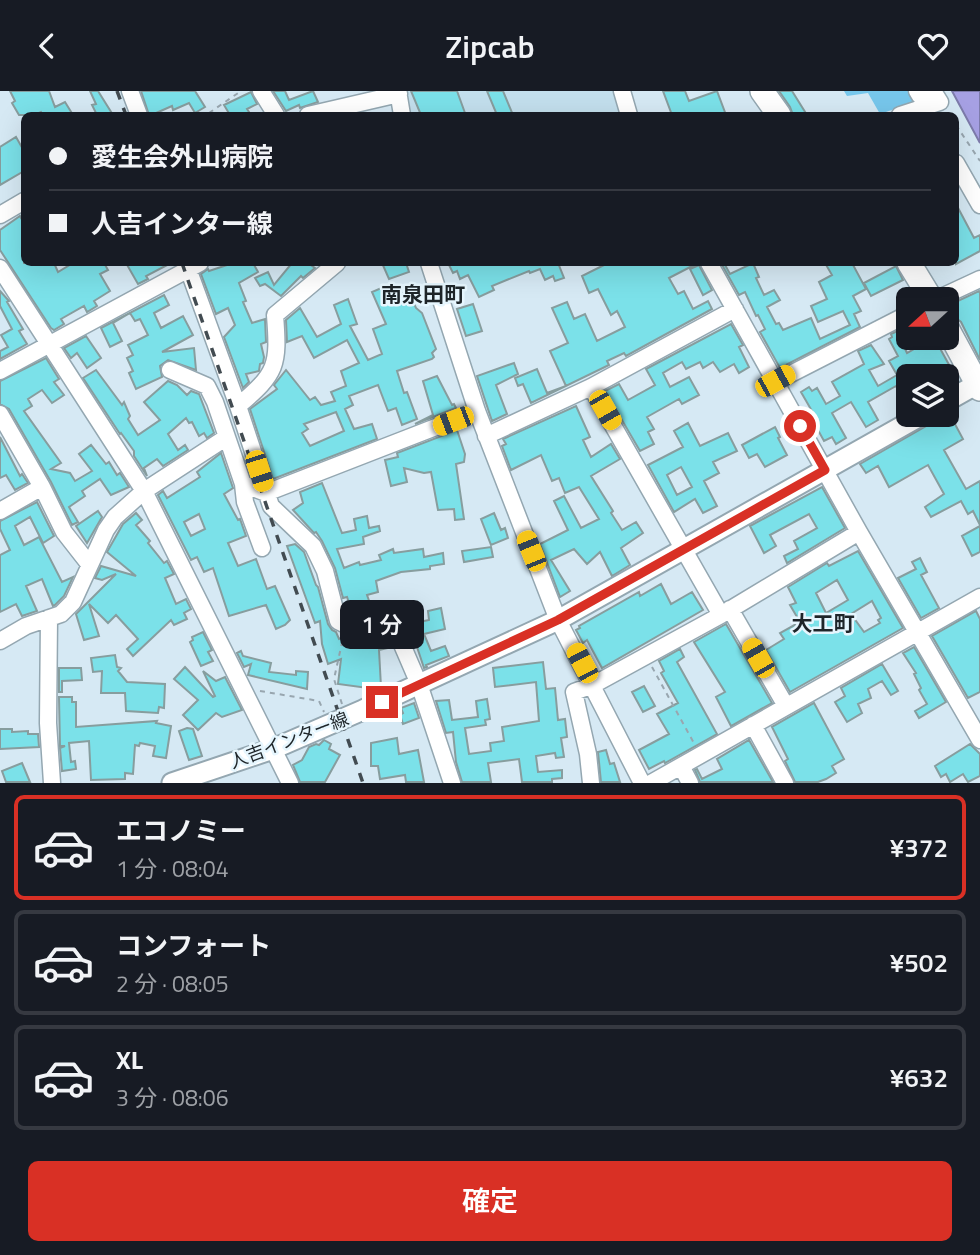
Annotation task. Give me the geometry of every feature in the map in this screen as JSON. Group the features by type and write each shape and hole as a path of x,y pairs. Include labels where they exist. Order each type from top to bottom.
{"highway":[{"path":"762,91 777,112"},
{"path":"911,266 924,287"},
{"path":"959,349 979,385"}],"main road":[{"path":"959,395 979,385"},
{"name":"人吉インター線","path":"175,782 273,749 558,620 901,427"}],"street":[{"path":"130,91 138,112"},
{"path":"261,91 274,112"},
{"path":"622,91 628,112"},
{"path":"320,112 398,93 401,112"},
{"path":"909,112 940,102 924,93"},
{"path":"959,168 980,205"},
{"path":"0,215 21,203"},
{"path":"0,371 189,266"},
{"path":"191,266 271,506 313,546 326,571 338,621 348,626 391,619 419,684 452,782"},
{"path":"238,406 263,384 274,367 278,349 275,316 333,266"},
{"path":"430,266 486,436 558,620 642,782"},
{"path":"711,266 980,740"},
{"path":"0,268 144,491 290,782"},
{"path":"959,289 980,279"},
{"path":"486,436 591,387 735,309"},
{"path":"775,381 896,320"},
{"path":"170,370 207,386 243,484 244,502 262,548"},
{"path":"591,387 685,549 786,706"},
{"path":"243,484 266,493 477,411"},
{"path":"0,414 42,487 64,532 89,564"},
{"path":"0,641 26,626 61,614 73,602 89,564 115,517 144,491 227,437"},
{"path":"0,511 42,487"},
{"path":"591,782 589,754 574,692 593,685 726,612 859,531"},
{"path":"651,782 980,597"},
{"path":"50,618 48,723 52,782"},
{"path":"753,725 785,782"},
{"path":"681,766 690,782"}],"path":[{"path":"210,112 242,91"},
{"path":"959,130 980,161"},
{"path":"338,721 334,680 343,645 343,623"},
{"path":"646,656 701,755"},
{"path":"242,687 319,702 338,721"}],"shaded area":[{"path":"405,91 618,91 625,112 408,112"},
{"path":"844,91 911,91 918,101 879,112 868,93 847,96"},
{"path":"952,91 980,91 980,143"}],"building":[{"path":"10,91 49,91 55,107 65,102 71,112 21,112 19,115 12,103 15,101"},
{"path":"90,91 98,91 111,112 96,112 92,105 96,104"},
{"path":"141,91 195,91 205,107 194,112 189,103 173,110 172,106 158,112 148,112"},
{"path":"273,91 285,91 289,100 313,91 318,102 300,108 299,105 286,111"},
{"path":"411,91 457,91 465,112 420,112"},
{"path":"487,91 503,91 512,112 496,112"},
{"path":"663,91 685,91 689,101 717,91 725,112 671,112"},
{"path":"779,91 792,91 805,112 792,112"},
{"path":"251,92 257,104 247,109 249,112 228,112 224,105"},
{"path":"16,137 21,146 21,173 0,185 0,147"},
{"path":"959,210 974,238 980,235 980,251 959,262"},
{"path":"20,216 21,266 55,266 58,272 68,266 106,266 108,270 100,274 110,291 94,301 97,306 87,312 84,306 61,319 64,324 54,330 0,250 0,230"},
{"path":"128,266 165,266 146,276 148,279 138,284"},
{"path":"224,266 255,266 258,272 239,283 252,323 265,319 266,342 261,344 264,357 259,371 246,374 249,382 243,388 224,337 235,325 228,308 216,314 201,274 208,269 209,271"},
{"path":"290,266 315,268 303,278 301,276 281,296 265,284 260,286 255,278 268,272 274,285"},
{"path":"383,266 407,266 409,272 389,279"},
{"path":"450,266 559,266 564,278 555,281 553,276 545,280 540,269 530,273 529,271 492,286 494,290 479,297 468,275 460,279 457,271 453,273"},
{"path":"602,266 692,266 669,278 678,294 684,291 693,309 708,301 712,309 626,356 624,353 607,361 609,365 566,386 550,351 568,343 552,308 567,302 574,319 585,314 597,341 625,327 617,311 611,315 598,289 589,293 582,276"},
{"path":"700,266 712,290 703,295 690,269"},
{"path":"723,266 726,266 730,274 747,266 754,266 759,277 756,278 764,295 774,290 780,300 767,307 776,324 779,323 783,330 811,318 820,339 850,325 843,311 818,322 811,306 827,299 819,282 832,275 827,266 854,266 866,289 853,296 861,311 854,314 860,327 780,368 760,332 765,329 758,315 756,316 745,292 739,295"},
{"path":"896,266 903,280 871,296 864,283"},
{"path":"386,286 391,298 405,292 408,298 411,297 416,308 422,313 436,349 432,353 432,359 397,371 417,419 402,425 396,408 388,411 378,385 349,396 353,405 345,409 354,429 372,424 377,439 273,479 250,409 277,389 274,385 286,370 310,400 315,397 321,405 335,401 331,392 346,386 341,371 359,363 347,340 314,358 302,336 287,342 286,320 300,308 317,337 341,324 334,305 348,299 357,324 350,326 368,360 382,354 373,329 386,324 372,292","holes":["336,412 344,431 310,446 302,433 308,429 304,424"]},
{"path":"0,291 9,301 7,302 23,329 19,331 27,344 0,359 0,351 8,347 1,335 12,329 0,306"},
{"path":"979,291 980,293 980,360 959,320 959,300"},
{"path":"164,295 169,305 154,313 161,328 183,316 193,335 162,352 194,348 196,370 168,360 160,366 162,377 136,389 129,373 133,371 127,358 133,355 128,345 148,335 140,319 135,321 130,313 113,323 122,341 110,347 101,328"},
{"path":"473,304 482,331 466,336 457,309"},
{"path":"731,324 743,345 739,347 749,367 739,373 734,364 720,372 713,362 703,368 700,362 686,369 682,362 663,373 670,387 689,377 699,395 682,404 679,399 647,417 654,429 648,432 654,444 640,451 605,391 619,384 628,400 655,385 646,369"},
{"path":"896,332 896,350 906,350 907,353 912,350 941,350 949,364 896,364 896,373 889,361 898,356 889,339"},
{"path":"86,336 101,358 87,368 77,353 71,358 64,348"},
{"path":"871,345 884,364 869,370 878,386 896,376 896,386 868,402 878,420 866,427 851,402 832,413 846,438 836,444 832,437 824,441 813,421 816,418 801,392 809,387 812,391 817,388 826,404 840,396 832,382 864,364 858,351"},
{"path":"46,358 59,379 54,382 64,395 52,403 42,390 28,399 32,406 24,411 61,463 51,469 70,473 75,481 92,471 79,454 91,445 106,464 109,462 117,475 120,473 129,487 111,495 100,479 82,491 85,496 69,507 78,522 72,525 9,409 0,404 0,381"},
{"path":"514,363 518,374 496,385 507,414 492,421 477,376"},
{"path":"537,369 547,393 566,386 531,403 523,384 518,386 515,378"},
{"path":"96,370 122,405 124,402 130,416 128,419 138,435 160,420 144,402 168,381 177,385 187,395 191,391 199,394 214,433 207,438 204,433 199,436 192,422 189,423 186,418 168,434 178,450 185,445 188,450 163,466 157,459 144,468 147,476 134,456 134,451 83,378"},
{"path":"437,376 456,408 415,424 433,415 423,381"},
{"path":"576,406 590,437 583,440 591,457 611,444 620,459 591,476 622,530 636,522 643,533 621,548 630,565 612,576 600,552 587,564 574,549 551,560 570,591 560,597 540,544 568,530 554,501 564,496 581,528 599,519 579,487 565,493 559,478 552,481 541,455 511,470 502,446 506,444 503,439"},
{"path":"688,423 700,446 728,433 737,451 713,462 719,473 704,481 717,506 703,513 695,499 674,512 648,465 683,447 674,431","holes":["681,467 692,487 677,495 667,475"]},
{"path":"775,427 787,455 765,467 757,454 749,458 742,445"},
{"path":"925,427 957,427 963,439 944,450 966,489 980,481 980,525 973,511 968,514 961,501 931,517 925,507 944,494 928,465 889,487 878,466 866,473 860,464"},
{"path":"457,430 465,454 464,462 456,464 464,519 455,520 454,509 438,510 431,472 404,468 407,482 391,486 385,460 398,457 397,453"},
{"path":"0,437 20,476 22,474 28,483 15,490 6,475 0,478"},
{"path":"221,453 233,488 224,494 238,520 240,519 246,536 228,543 238,566 256,559 267,589 275,586 290,620 285,625 276,629 266,605 229,616 213,568 204,572 197,557 191,560 158,495 163,491 167,498 200,477 197,472","holes":["199,514 205,529 191,536 184,522"]},
{"path":"322,483 342,533 356,530 354,519 367,516 369,528 379,526 380,531 363,537 364,544 337,549 344,568 359,562 360,565 381,560 379,555 393,549 394,553 423,549 424,557 443,553 444,564 430,566 430,569 401,572 376,581 378,592 367,595 372,609 353,615 347,597 343,598 335,568 322,541 293,510 303,503 300,492"},
{"path":"822,487 845,528 787,563 784,556 798,549 794,541 817,528 809,514 770,535 776,546 764,553 750,526"},
{"path":"37,502 54,536 43,543 30,517 15,526 24,545 39,537 62,582 73,577 64,596 53,606 42,579 26,586 37,611 22,616 16,604 0,612 0,555 10,550 0,529 0,521"},
{"path":"98,511 102,517 87,543 76,526"},
{"path":"136,513 142,520 136,525 164,563 167,561 174,574 165,578 176,604 186,599 191,609 184,613 187,619 174,625 171,620 133,656 127,649 138,639 116,615 108,623 89,604 99,636 84,640 76,614 116,574 102,580 95,578 101,566 136,576 107,552 123,524"},
{"path":"494,513 501,530 505,528 508,538 491,545 481,519"},
{"path":"980,526 980,552 972,556 962,536"},
{"path":"295,544 304,552 318,587 328,624 339,639 364,634 365,644 388,639 392,647 379,650 381,687 338,684 341,659 328,664 322,644 320,621 315,623 287,546"},
{"path":"491,547 493,557 464,562 462,551"},
{"path":"858,551 903,628 790,692 766,650 784,639 780,633 800,622 790,605 796,603 788,587 827,563 829,566","holes":["837,580 848,600 826,613 816,593","872,601 881,618 878,620 880,623 864,632 851,614"]},
{"path":"920,558 927,572 921,575 939,608 921,618 898,578 916,569 912,562"},
{"path":"661,584 671,604 692,592 703,610 602,668 587,640 583,643 576,630 639,592 640,596"},
{"path":"411,606 414,623 429,620 428,611 441,608 445,629 424,634 431,651 445,646 449,656 424,668 416,644 413,644 397,611"},
{"path":"976,611 980,619 980,692 968,698 932,636"},
{"path":"726,624 772,703 731,726 716,697 725,692 694,642"},
{"path":"203,632 212,650 208,652 213,661 201,666 190,642 192,637"},
{"path":"914,647 946,702 919,718 915,711 927,704 919,690 921,688 914,674 916,673 903,653"},
{"path":"680,649 684,657 677,662 717,734 649,769 639,750 669,734 657,714 678,703 661,673 664,671 659,661"},
{"path":"241,651 243,656 271,663 269,672 296,675 296,671 308,672 307,689 248,675 251,664 244,667 237,653"},
{"path":"115,655 117,667 121,668 118,671 127,682 165,684 164,708 159,707 158,713 126,711 125,693 101,693 102,671 93,672 91,658"},
{"path":"543,662 546,689 555,688 558,720 565,719 567,737 561,738 564,757 556,758 555,753 536,756 538,772 562,770 562,778 552,779 552,782 522,782 519,759 488,763 491,782 462,782 456,762 453,732 446,733 436,701 449,700 452,720 478,717 476,701 487,699 490,719 485,720 486,725 465,728 469,754 491,751 490,743 504,741 502,727 539,721 536,682 495,687 493,668"},
{"path":"882,664 898,691 891,695 882,681 868,689 871,698 858,704 862,713 847,722 835,702 845,696 841,688"},
{"path":"185,667 213,697 215,696 203,671 216,681 225,677 242,710 222,717 216,713 198,730 183,715 198,700 174,679"},
{"path":"59,668 81,668 82,680 62,681 62,692 59,692"},
{"path":"644,686 655,706 643,712 632,692"},
{"path":"59,697 72,697 72,702 76,702 76,727 157,721 156,723 171,726 166,758 153,756 155,746 140,743 139,746 135,745 133,774 125,773 125,779 91,780 89,741 69,743 71,762 75,761 76,769 62,771 60,748 65,746 60,746"},
{"path":"414,703 419,718 403,724 401,708"},
{"path":"814,703 844,759 832,766 836,773 826,779 818,782 795,782 785,761 788,759 772,727"},
{"path":"0,729 38,734 39,747 0,749"},
{"path":"193,729 202,756 189,760 179,731"},
{"path":"397,738 399,754 418,750 424,782 406,782 405,775 380,779 378,766 371,766 371,743"},
{"path":"324,740 331,744 329,749 340,755 325,782 300,782 293,765 302,760 309,747 319,745"},
{"path":"749,740 773,782 700,782 695,770 697,769 702,779 722,769 717,759"},
{"path":"970,744 980,754 980,776 968,782 963,774 950,782 946,774 941,777 935,766"},
{"path":"606,750 610,764 614,763 620,782 601,782 598,752"},
{"path":"22,763 30,782 6,782 2,771"}],"railway":[{"path":"117,91 125,112"},
{"path":"183,266 363,783"}],"district":[{"name":"南泉田町","path":"423,294"},
{"name":"大工町","path":"823,623"}],"route":[{"path":"382,702 558,620 825,470 800,426"}]}
